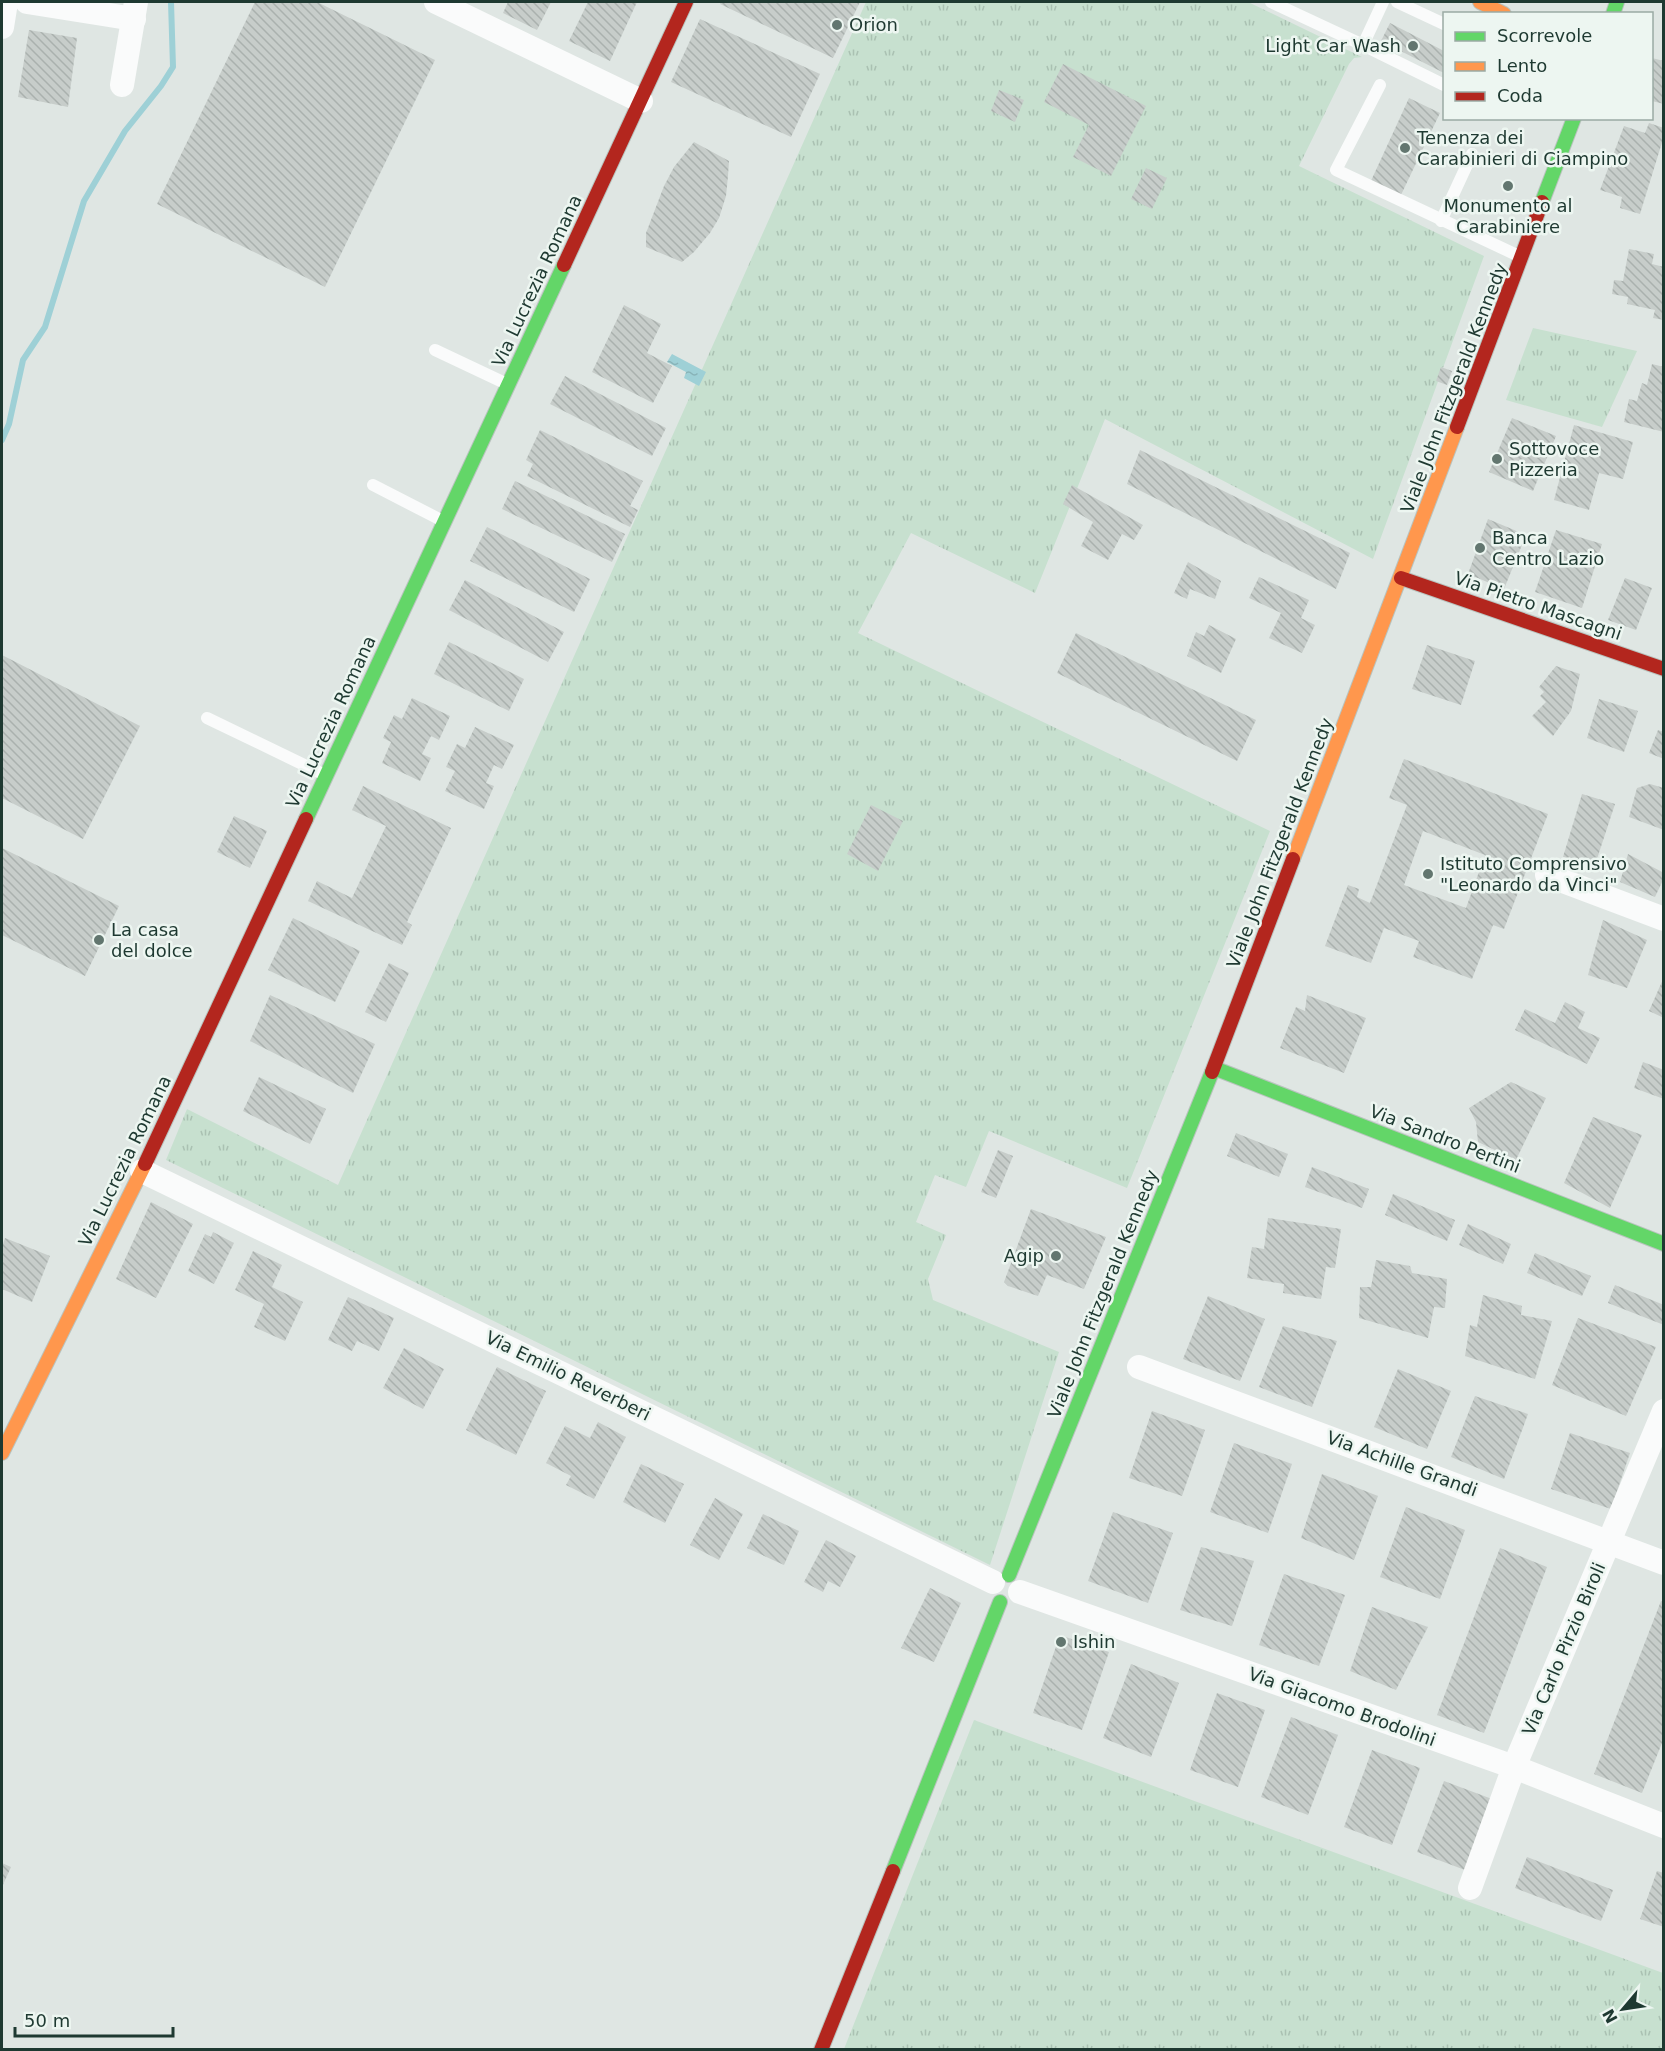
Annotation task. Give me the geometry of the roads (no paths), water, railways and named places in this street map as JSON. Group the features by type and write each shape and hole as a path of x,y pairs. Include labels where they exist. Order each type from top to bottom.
{"street":[{"path":"2,27 6,2"},
{"path":"27,2 135,10 122,86"},
{"path":"436,2 641,101"},
{"name":"Via Lucrezia Romana","path":"2,1453 142,1171 686,2"},
{"path":"1480,2 1500,12"},
{"name":"Viale John Fitzgerald Kennedy","path":"821,2049 1214,1068 1573,120"},
{"name":"Via Pietro Mascagni","path":"1401,578 1664,669"},
{"path":"1547,875 1664,919"},
{"name":"Via Sandro Pertini","path":"1214,1068 1664,1244"},
{"name":"Via Emilio Reverberi","path":"142,1171 1006,1588"},
{"name":"Via Achille Grandi","path":"1139,1366 1664,1563"},
{"name":"Via Carlo Pirzio Biroli","path":"1470,1888 1514,1767 1664,1411"},
{"name":"Via Giacomo Brodolini","path":"1006,1588 1514,1767 1664,1826"}],"lane":[{"path":"1271,2 1443,85"},
{"path":"1363,45 1383,2"},
{"path":"1397,2 1443,24"},
{"path":"1380,85 1336,170 1522,258"},
{"path":"1441,221 1472,154"},
{"path":"435,350 508,385"},
{"path":"373,485 445,522"},
{"path":"207,718 326,776"}],"water":[{"path":"672,354 706,372 699,386 684,378 686,372 667,362"}],"waterway":[{"path":"2,440 9,424 23,360 45,327 84,201 125,131 173,67 171,2"}],"place":[{"name":"Orion","path":"837,25"},
{"name":"Light Car Wash","path":"1413,46"},
{"name":"Tenenza dei Carabinieri di Ciampino","path":"1405,148"},
{"name":"Monumento al Carabiniere","path":"1508,186"},
{"name":"Sottovoce Pizzeria","path":"1497,459"},
{"name":"Banca Centro Lazio","path":"1480,548"},
{"name":"Istituto Comprensivo \"Leonardo da Vinci\"","path":"1428,874"},
{"name":"La casa del dolce","path":"99,940"},
{"name":"Agip","path":"1056,1256"},
{"name":"Ishin","path":"1061,1642"}]}
